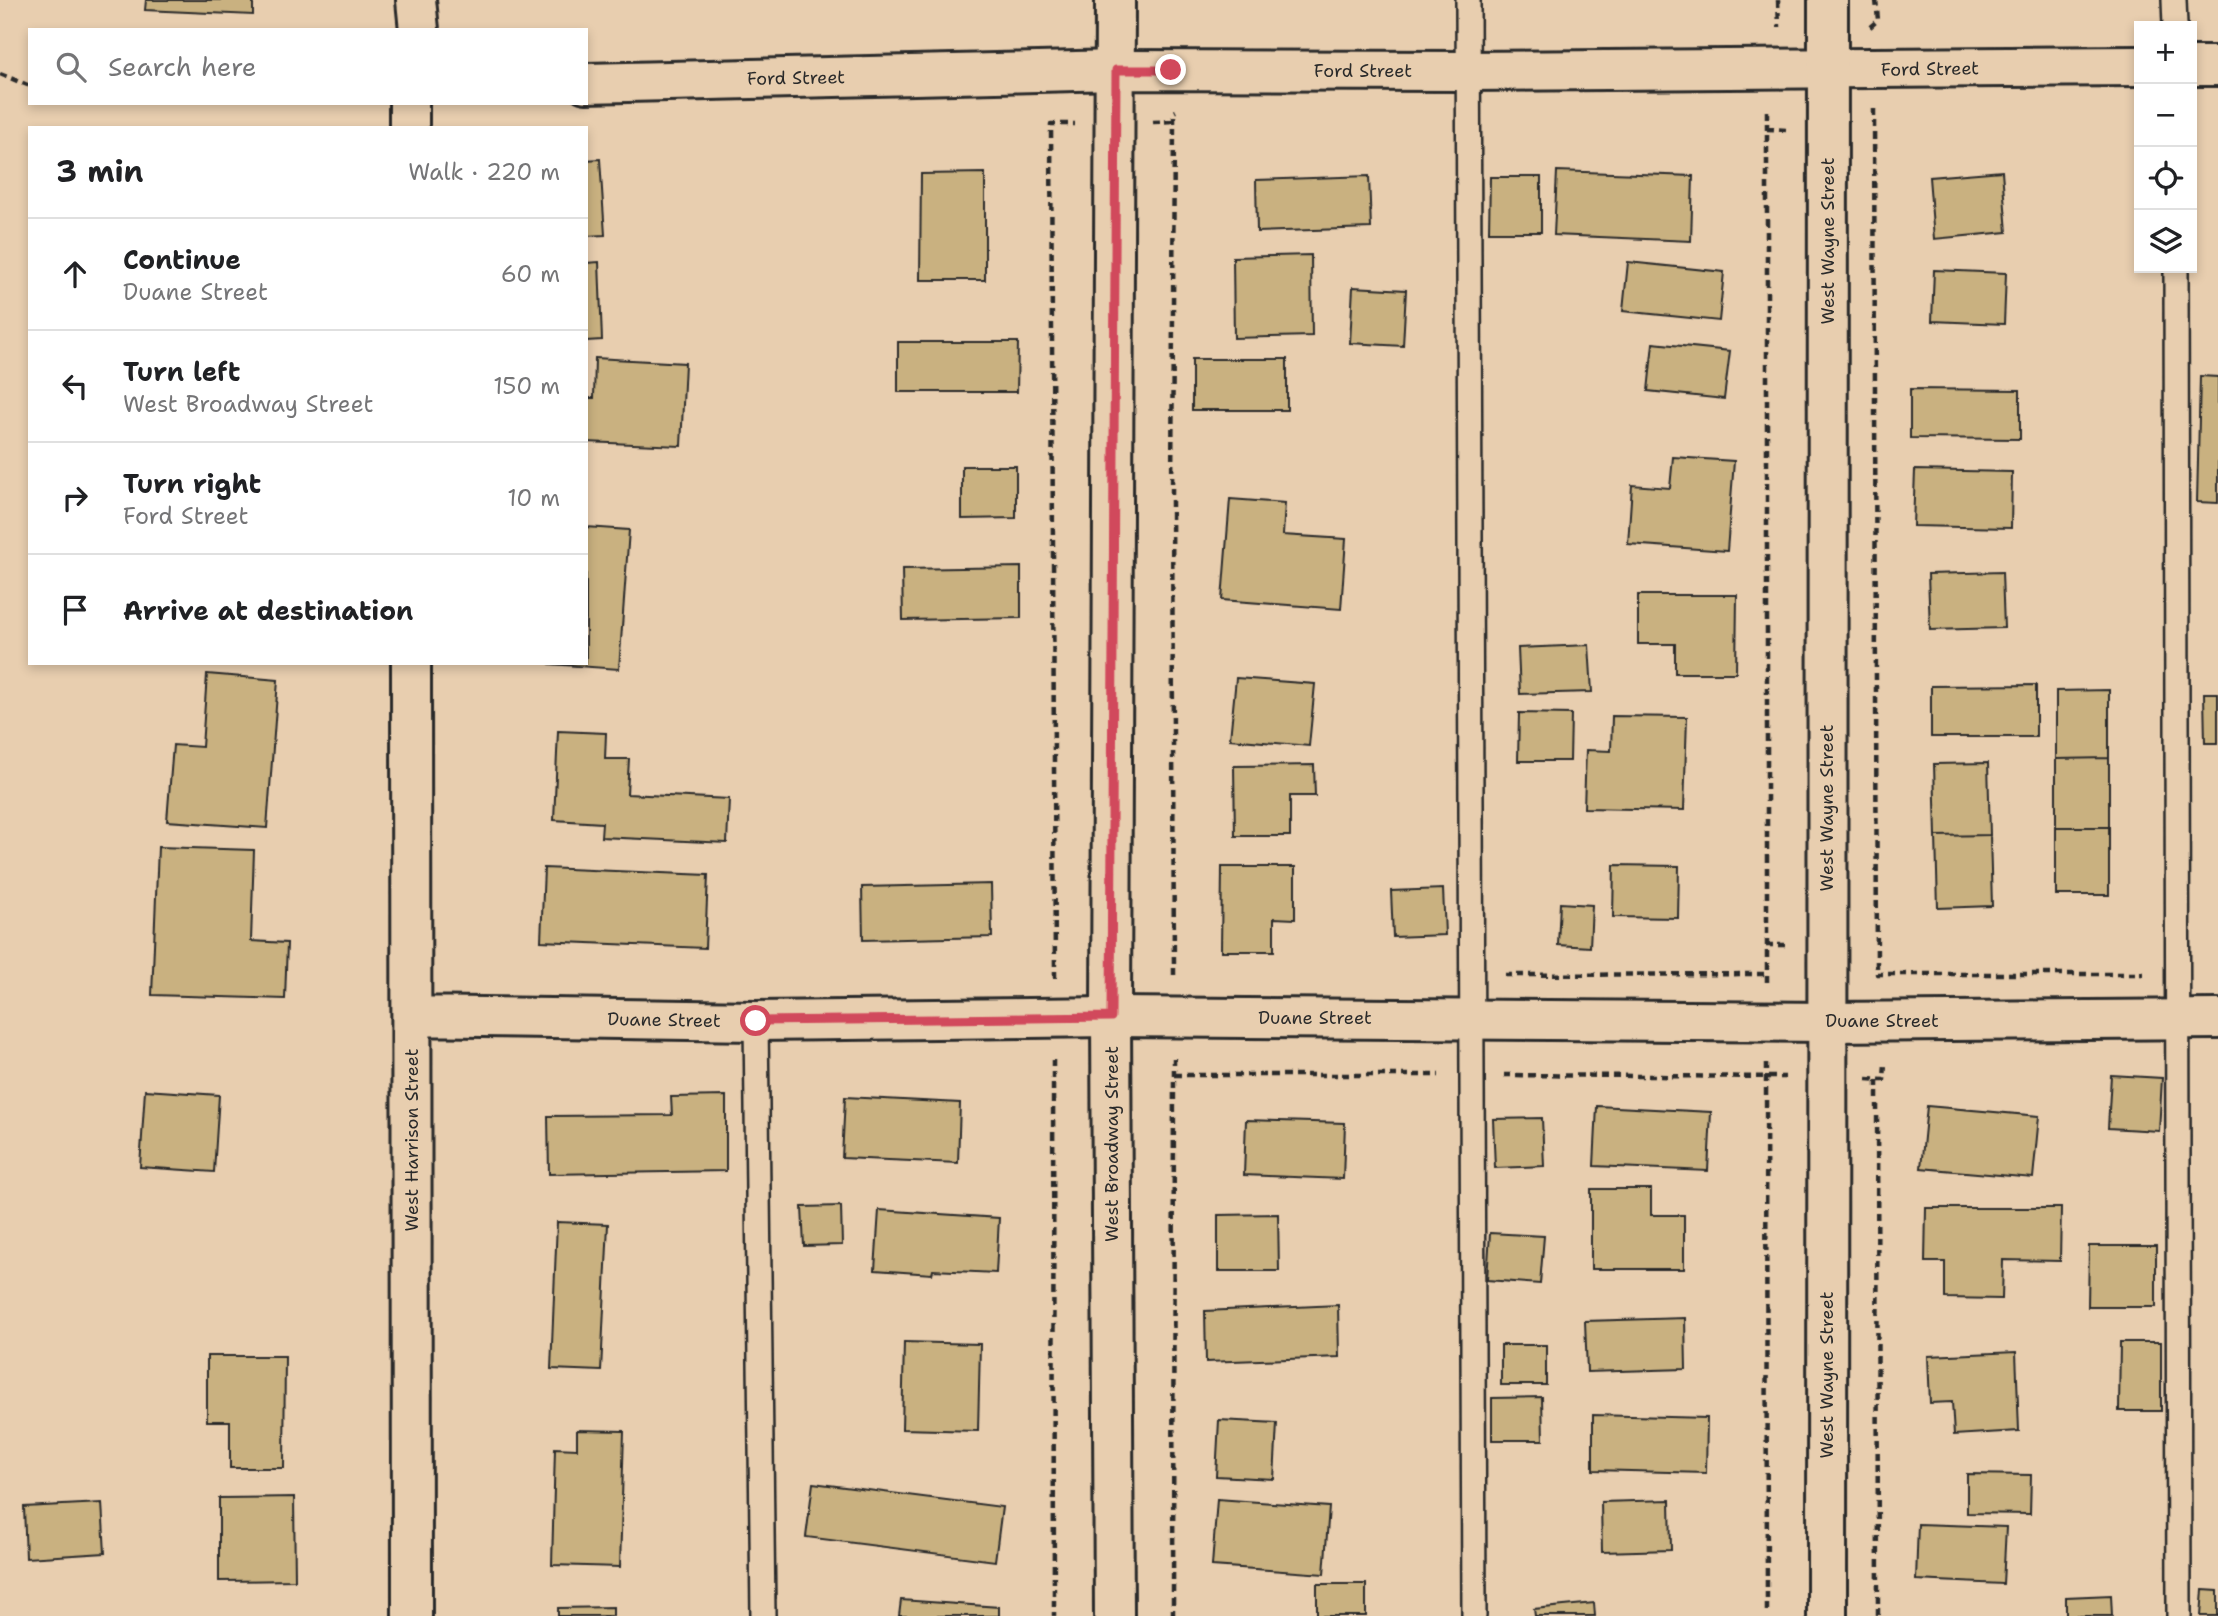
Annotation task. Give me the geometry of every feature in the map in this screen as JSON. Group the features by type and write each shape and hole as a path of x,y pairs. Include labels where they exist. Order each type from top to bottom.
{"street":[{"path":"416,0 419,28"},
{"name":"West Broadway Street","path":"1114,1616 1111,1017 1115,0"},
{"name":"West Wayne Street","path":"1827,1616 1828,0"},
{"name":"Ford Street","path":"588,83 1116,70 1828,70 2134,66"},
{"path":"2197,66 2218,66"},
{"path":"408,105 409,126"},
{"name":"West Harrison Street","path":"411,665 412,1616"},
{"name":"Duane Street","path":"412,1016 756,1021 1111,1017 1827,1022 2218,1019"}],"lane":[{"path":"1468,0 1466,71 1474,1616"},
{"path":"2174,0 2175,21"},
{"path":"2176,273 2179,1616"},
{"path":"756,1021 763,1616"}],"path":[{"path":"1767,1616 1767,104 1779,36 1778,0"},
{"path":"1880,69 1873,101 1877,974 2176,974"},
{"path":"0,74 28,85"},
{"path":"1173,1616 1174,112 1184,107"},
{"path":"1054,1616 1053,1018 1056,963 1051,124 1174,121"},
{"path":"1174,1075 1766,1076 1884,1080"},
{"path":"1877,1080 1878,1616"}],"building":[{"path":"146,0 253,0 253,15 145,10"},
{"path":"600,159 605,235 588,236 588,160"},
{"path":"1557,171 1693,176 1691,241 1554,235"},
{"path":"2002,171 2007,232 1934,239 1929,177"},
{"path":"985,173 985,280 920,280 921,174"},
{"path":"1369,176 1371,228 1257,232 1256,180"},
{"path":"1490,177 1541,177 1541,232 1489,232"},
{"path":"1311,255 1312,336 1234,338 1233,257"},
{"path":"599,262 602,340 588,341 588,263"},
{"path":"1628,262 1724,272 1719,321 1623,311"},
{"path":"1934,270 2006,273 2004,324 1932,321"},
{"path":"1353,287 1406,290 1403,346 1350,343"},
{"path":"898,342 1018,342 1017,392 898,392"},
{"path":"1653,343 1730,351 1724,399 1648,391"},
{"path":"595,358 685,363 681,446 588,442 588,398 594,398"},
{"path":"1192,359 1287,359 1287,410 1192,410"},
{"path":"2200,376 2218,377 2218,503 2197,502"},
{"path":"1910,389 2020,390 2020,439 1910,438"},
{"path":"1673,457 1734,461 1727,551 1628,544 1632,485 1670,488"},
{"path":"962,466 1016,466 1016,518 962,519"},
{"path":"1915,470 2012,472 2011,528 1913,526"},
{"path":"1230,499 1285,503 1283,535 1346,539 1341,609 1222,600"},
{"path":"588,527 629,530 619,669 563,665 588,665"},
{"path":"1021,567 1021,618 903,620 902,569"},
{"path":"2002,572 2004,628 1930,630 1928,574"},
{"path":"1638,595 1737,595 1736,673 1675,673 1675,644 1638,644"},
{"path":"1589,645 1592,692 1520,694 1518,648"},
{"path":"207,674 278,680 267,828 167,821 173,745 202,747"},
{"path":"1236,678 1315,684 1309,746 1230,739"},
{"path":"2036,685 2036,737 1931,737 1931,686"},
{"path":"2109,690 2109,758 2056,759 2056,691"},
{"path":"2204,693 2218,693 2218,743 2205,743"},
{"path":"1519,713 1571,714 1570,761 1518,761"},
{"path":"1612,716 1687,717 1684,810 1584,808 1586,750 1611,751"},
{"path":"558,731 606,733 605,759 629,759 627,794 729,799 727,843 601,837 602,823 554,820"},
{"path":"2109,758 2109,827 2056,827 2056,759"},
{"path":"1988,763 1990,835 1936,836 1934,764"},
{"path":"1314,765 1315,796 1290,796 1290,836 1235,836 1234,766"},
{"path":"2056,827 2109,827 2109,895 2056,895"},
{"path":"1990,835 1992,906 1938,908 1936,836"},
{"path":"158,847 254,850 251,941 287,943 285,999 152,995"},
{"path":"1614,865 1679,866 1678,918 1613,917"},
{"path":"1222,867 1295,867 1295,919 1274,918 1274,951 1221,951"},
{"path":"544,868 708,875 705,948 541,941"},
{"path":"991,884 992,937 863,940 862,887"},
{"path":"1443,889 1445,935 1393,937 1391,891"},
{"path":"1560,903 1592,905 1590,947 1558,945"},
{"path":"2111,1075 2162,1078 2159,1131 2108,1128"},
{"path":"145,1090 219,1095 214,1172 140,1167"},
{"path":"726,1096 726,1171 549,1174 548,1116 672,1115 671,1097"},
{"path":"845,1097 960,1103 958,1163 842,1158"},
{"path":"1597,1106 1711,1112 1708,1171 1594,1166"},
{"path":"1927,1106 2039,1116 2033,1178 1921,1168"},
{"path":"1542,1118 1544,1166 1495,1168 1493,1119"},
{"path":"1246,1120 1345,1123 1343,1179 1244,1175"},
{"path":"1591,1189 1651,1189 1651,1215 1684,1215 1684,1269 1591,1269"},
{"path":"841,1206 842,1245 804,1246 802,1207"},
{"path":"1926,1208 2061,1208 2060,1261 2003,1260 2002,1299 1945,1298 1945,1262 1925,1262"},
{"path":"879,1210 999,1218 996,1273 933,1270 932,1274 875,1270"},
{"path":"1278,1214 1279,1271 1218,1271 1218,1215"},
{"path":"557,1222 608,1224 601,1371 551,1369"},
{"path":"1490,1233 1544,1236 1540,1284 1487,1280"},
{"path":"2089,1246 2156,1246 2156,1307 2088,1307"},
{"path":"1338,1305 1339,1357 1206,1362 1205,1311"},
{"path":"1685,1318 1686,1369 1587,1372 1585,1321"},
{"path":"904,1342 980,1344 978,1431 902,1429"},
{"path":"2120,1342 2161,1342 2161,1411 2119,1411"},
{"path":"1501,1345 1546,1345 1546,1385 1501,1385"},
{"path":"2016,1352 2019,1431 1954,1435 1952,1402 1930,1403 1928,1356"},
{"path":"207,1356 285,1356 284,1468 230,1468 230,1421 207,1421"},
{"path":"1542,1397 1543,1440 1492,1440 1492,1398"},
{"path":"1593,1415 1707,1418 1706,1473 1593,1470"},
{"path":"1219,1420 1277,1423 1274,1479 1216,1476"},
{"path":"577,1430 624,1431 620,1567 552,1565 555,1448 577,1449"},
{"path":"1967,1474 2031,1475 2030,1514 1967,1513"},
{"path":"813,1483 1002,1507 995,1561 806,1537"},
{"path":"294,1497 295,1580 219,1581 219,1498"},
{"path":"1217,1499 1329,1507 1324,1574 1212,1566"},
{"path":"1670,1500 1671,1550 1602,1552 1601,1502"},
{"path":"102,1503 105,1553 26,1558 24,1507"},
{"path":"1918,1524 2006,1527 2003,1584 1916,1580"},
{"path":"1317,1584 1366,1584 1366,1616 1317,1616"},
{"path":"2203,1590 2218,1591 2218,1616 2201,1616"},
{"path":"2111,1595 2112,1616 2066,1616 2066,1597"},
{"path":"901,1600 999,1607 999,1616 899,1616"},
{"path":"1594,1603 1595,1616 1535,1616 1534,1609"},
{"path":"613,1607 613,1616 558,1616 558,1608"}],"route":[{"path":"756,1021 1111,1017 1116,70 1171,70"}]}
